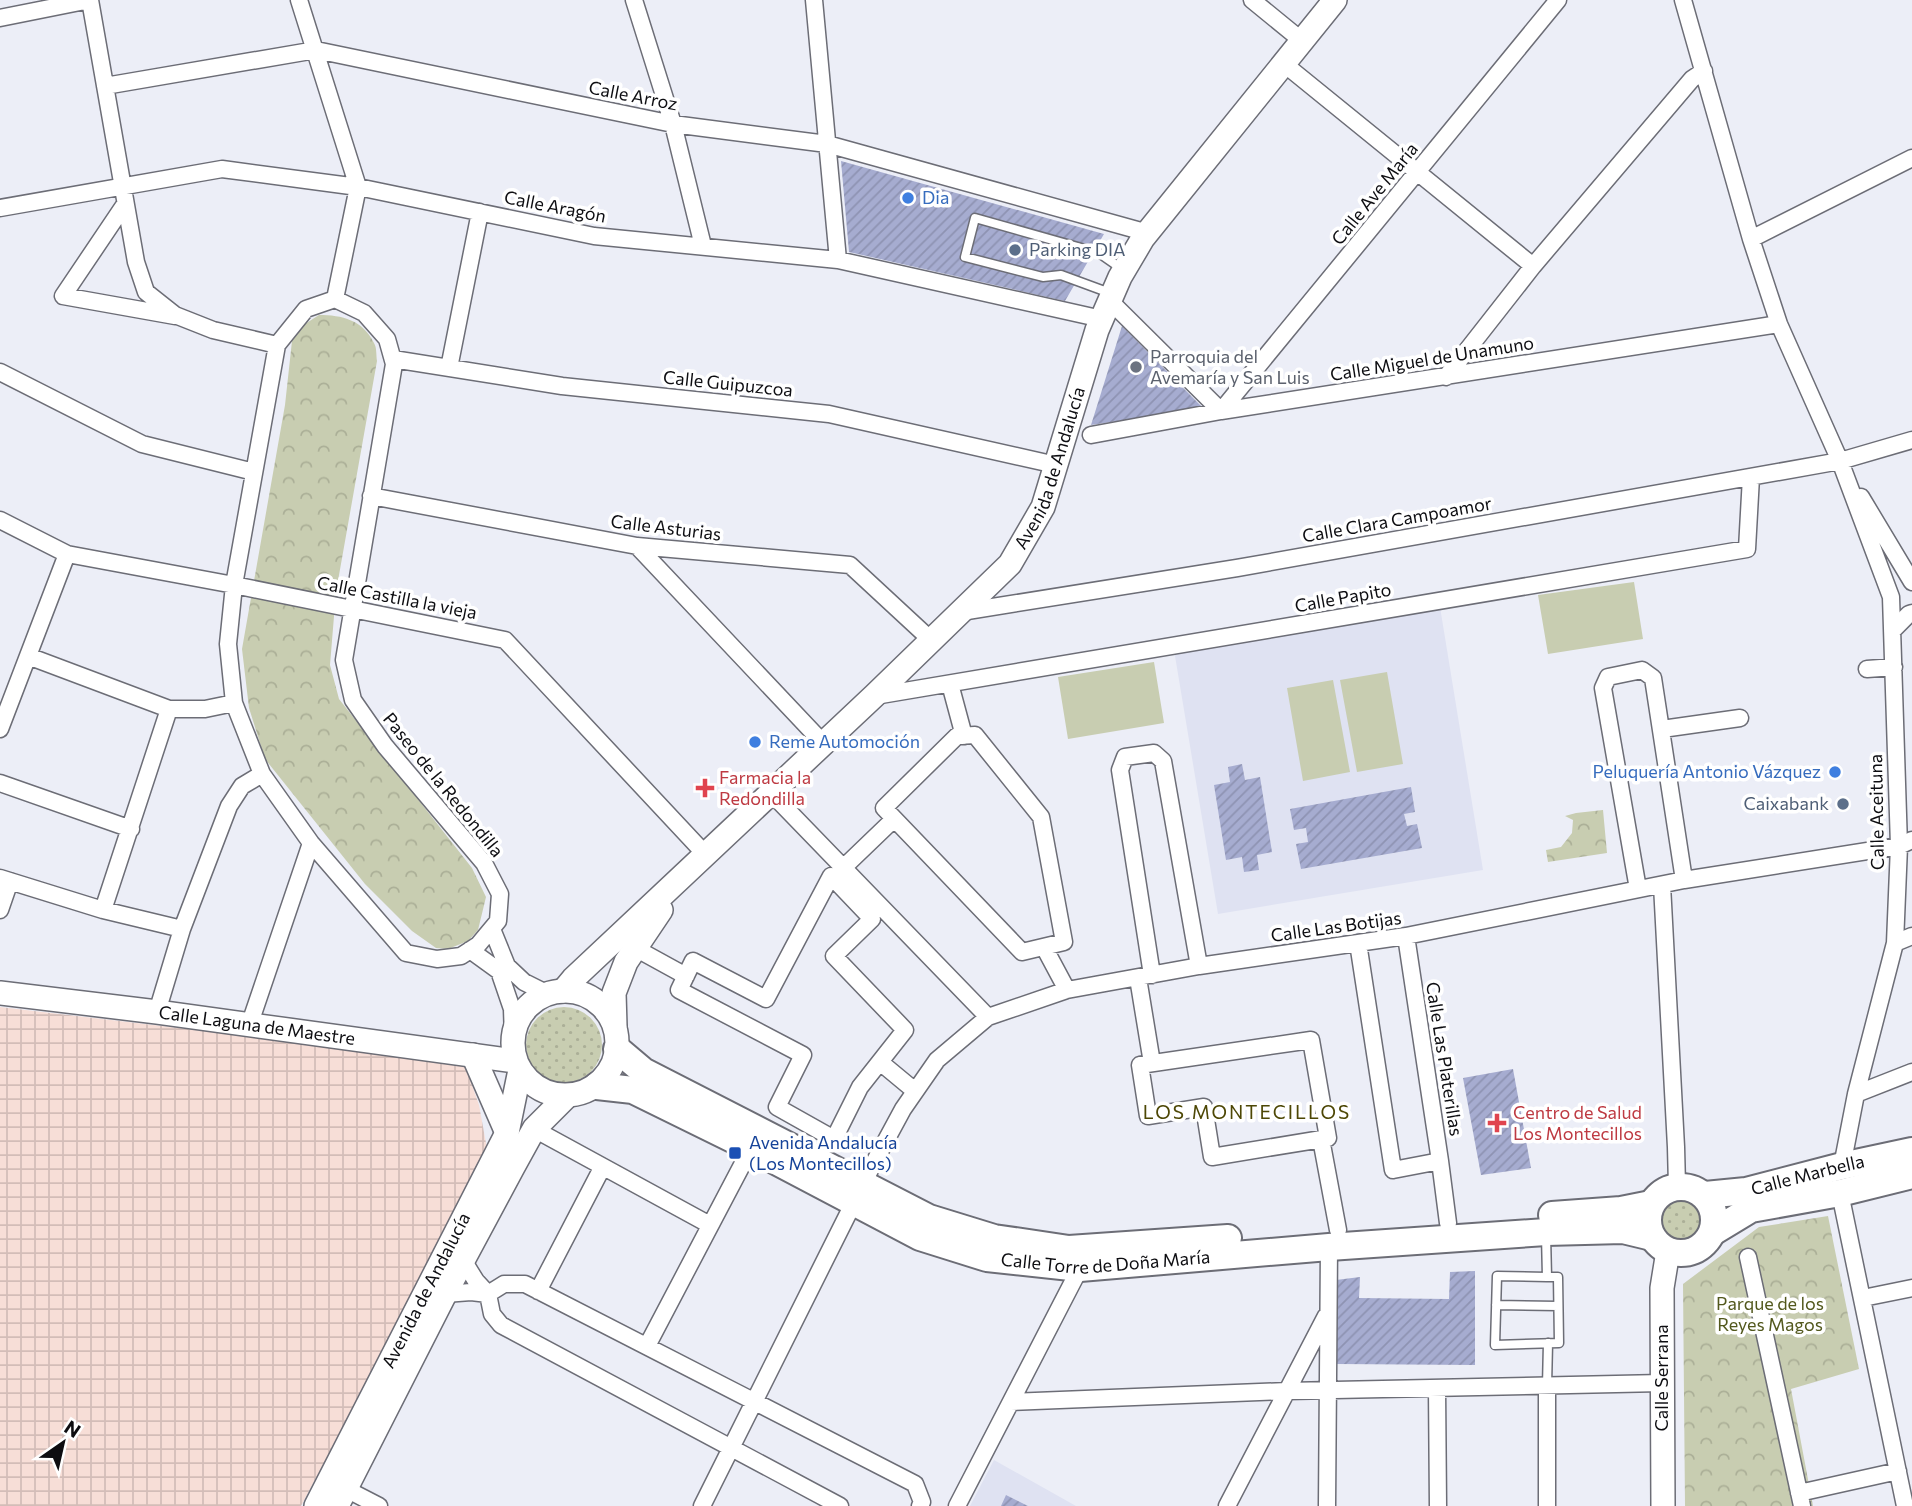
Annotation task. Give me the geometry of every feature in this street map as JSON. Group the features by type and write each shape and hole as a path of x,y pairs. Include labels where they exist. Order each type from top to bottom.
{"main road":[{"name":"Avenida de Andalucía","path":"556,992 685,875 1010,564 1043,507 1108,305 1143,238 1335,0"},
{"name":"Avenida de Andalucía","path":"616,1037 614,993 626,961 685,875"},
{"path":"556,992 579,993 594,1000 607,1012 616,1037 611,1069 597,1086 583,1093 567,1096 540,1089 528,1081 516,1056 516,1023 524,1010 535,1000 556,992"},
{"name":"Calle Laguna de Maestre","path":"0,993 474,1055 516,1056"},
{"name":"Calle Torre de Doña María","path":"616,1037 643,1072 793,1147 920,1237 987,1258 1080,1268 1448,1223 1621,1210 1651,1204"},
{"path":"474,1055 507,1133"},
{"name":"Avenida de Andalucía","path":"316,1506 507,1133 516,1056"},
{"name":"Calle Torre de Doña María","path":"597,1086 633,1090 751,1148 929,1218 995,1238 1069,1249 1623,1230 1660,1244"},
{"name":"Avenida de Andalucía","path":"342,1497 445,1294 534,1129 567,1096"},
{"name":"Calle Marbella","path":"1705,1195 1746,1191 1912,1151"},
{"name":"Calle Marbella","path":"1713,1232 1751,1209 1840,1193 1912,1175"},
{"path":"1677,1186 1692,1188 1705,1195 1714,1212 1713,1232 1703,1247 1686,1254 1660,1244 1647,1220 1651,1204 1658,1195 1677,1186"},
{"name":"Calle Serrana","path":"1660,1244 1662,1506"}],"street":[{"path":"0,18 90,0 136,262 146,292 175,315 213,330 277,345"},
{"path":"299,0 358,187 335,299"},
{"path":"634,0 673,124 703,246"},
{"path":"814,0 838,260"},
{"path":"1252,0 1301,40"},
{"name":"Calle Ave María","path":"1221,411 1558,0"},
{"path":"1684,0 1751,239 1779,324 1840,461 1912,582"},
{"name":"Calle Arroz","path":"105,86 316,50 673,124 827,144 1148,233"},
{"path":"1283,63 1533,266"},
{"path":"1446,377 1533,266 1692,79 1704,71"},
{"path":"1751,239 1912,158"},
{"name":"Calle Aragón","path":"0,208 222,169 358,187 594,236 838,260 1108,305"},
{"path":"125,204 63,296 181,317"},
{"path":"449,368 480,212"},
{"path":"393,359 387,339 364,313 335,299 306,309 277,345 234,585 228,644 234,703 262,774 311,843 406,953 437,959 461,957 478,945 492,929 507,966 524,982 556,992"},
{"path":"1108,305 1221,411"},
{"name":"Calle Miguel de Unamuno","path":"1091,435 1221,411 1779,324"},
{"name":"Calle Guipuzcoa","path":"393,359 562,386 829,414 1056,465"},
{"name":"Paseo de la Redondilla","path":"393,359 344,660 353,700 384,746 484,863 500,894 498,921 492,929"},
{"path":"0,372 142,444 254,472"},
{"name":"Calle Clara Campoamor","path":"961,612 1237,568 1840,461 1912,440"},
{"name":"Calle Aceituna","path":"1840,461 1891,597 1905,843 1895,943 1856,1094 1842,1166"},
{"name":"Calle Papito","path":"874,696 1748,554 1751,477"},
{"name":"Calle Asturias","path":"371,496 636,546 850,565 931,640"},
{"name":"Calle Castilla la vieja","path":"0,520 67,554 505,640 706,855"},
{"path":"636,546 823,743"},
{"path":"0,729 67,554"},
{"path":"1892,631 1912,613"},
{"path":"28,656 169,709 205,709 234,703"},
{"path":"1867,669 1894,667"},
{"path":"1638,889 1603,688 1608,677 1642,670 1653,678 1684,880"},
{"path":"950,684 964,736"},
{"path":"103,910 169,709"},
{"path":"1662,729 1740,718"},
{"path":"975,735 1041,817 1064,942 1022,952 894,819 884,808 957,736 975,735"},
{"path":"1152,1063 1145,976 1119,770 1125,757 1154,753 1163,761 1199,966"},
{"path":"157,1012 182,929 229,806 242,786 262,774"},
{"path":"0,783 131,829"},
{"path":"771,793 843,867 860,895 872,919 834,956 905,1030 860,1087 834,1139 777,1107 803,1055 679,990 693,961 766,999 831,876 860,895 988,1017"},
{"path":"843,867 894,819"},
{"path":"249,1026 311,843"},
{"name":"Calle Las Botijas","path":"702,1506 858,1192 903,1109 937,1060 988,1017 1066,990 1199,966 1406,936 1684,880 1905,843"},
{"path":"0,911 5,879 103,910 182,929"},
{"path":"1662,885 1677,1186"},
{"name":"Calle Las Platerillas","path":"1358,943 1393,1170 1440,1161 1406,936"},
{"path":"1895,943 1912,936"},
{"path":"1044,947 1066,990"},
{"path":"635,948 686,976"},
{"path":"470,950 499,971 512,1009 516,1056"},
{"path":"1311,1040 1328,1138 1212,1157 1204,1107 1148,1116 1140,1065 1152,1063 1311,1040"},
{"path":"880,1062 915,1091"},
{"path":"1856,1094 1912,1072"},
{"path":"793,1147 805,1123"},
{"path":"534,1129 710,1225"},
{"path":"1321,1139 1334,1239 1328,1312 1327,1506"},
{"path":"647,1346 751,1148"},
{"path":"1440,1161 1448,1223"},
{"path":"538,1291 602,1168"},
{"path":"1840,1193 1905,1506"},
{"path":"1748,1257 1800,1500 1898,1471"},
{"path":"463,1260 488,1294 492,1314 501,1325 840,1506"},
{"path":"957,1506 1080,1268"},
{"path":"445,1294 488,1294 505,1284 526,1284 915,1484 922,1502 920,1506"},
{"path":"1863,1298 1912,1288"},
{"path":"1227,1506 1328,1312"},
{"path":"1011,1402 1287,1391 1662,1383"},
{"path":"1547,1385 1547,1506"},
{"path":"1437,1388 1438,1506"},
{"path":"342,1497 379,1506"}],"lane":[{"path":"1108,305 1060,275 1043,277 965,257 975,218 1099,253 1125,270"},
{"path":"1546,1232 1546,1277"},
{"path":"1497,1276 1558,1277 1559,1343 1495,1345 1496,1305 1497,1276"},
{"path":"1496,1305 1558,1306"},
{"path":"1547,1385 1548,1343"}],"shaded area":[{"path":"1440,607 1483,870 1218,914 1174,650"},
{"path":"0,1007 436,1058 465,1065 479,1105 488,1154 301,1506 0,1506"},
{"path":"994,1460 1076,1506 970,1506"}],"green space":[{"path":"319,315 336,316 358,324 375,345 377,361 336,592 330,665 339,699 472,868 486,897 478,930 468,941 448,949 436,948 412,931 365,884 265,759 249,708 242,649 285,405 292,341 305,324"},
{"path":"1634,582 1643,639 1548,654 1538,595"},
{"path":"1154,662 1164,723 1068,739 1058,677"},
{"path":"1387,672 1403,764 1357,772 1340,680"},
{"path":"1333,680 1350,772 1303,781 1287,688"},
{"path":"1603,810 1607,853 1548,862 1546,850 1561,847 1572,833 1573,820 1565,816"},
{"path":"557,1007 571,1007 585,1013 596,1024 602,1045 599,1060 591,1072 571,1083 557,1083 543,1077 532,1066 526,1052 526,1038 532,1024 543,1013"},
{"path":"1680,1198 1697,1205 1704,1222 1697,1239 1680,1246 1663,1239 1656,1222 1663,1205"},
{"name":"Parque de los Reyes Magos","path":"1828,1216 1859,1369 1791,1389 1813,1506 1685,1506 1683,1284 1759,1227"}],"building":[{"name":"Dia","path":"841,161 1104,234 1065,301 849,252"},
{"name":"Parroquia del Avemaría y San Luis","path":"1122,326 1203,408 1091,425"},
{"path":"1242,764 1245,780 1260,777 1272,852 1257,855 1259,870 1244,872 1242,857 1226,860 1214,785 1230,782 1228,767"},
{"path":"1411,787 1415,812 1404,814 1407,826 1417,824 1422,848 1301,869 1296,844 1308,842 1306,828 1294,830 1290,809"},
{"name":"Centro de Salud Los Montecillos","path":"1513,1069 1531,1168 1481,1175 1463,1078"},
{"path":"1475,1271 1475,1365 1336,1364 1336,1280 1360,1277 1359,1298 1449,1299 1450,1272"},
{"path":"1006,1495 1028,1506 1001,1506"}],"place":[{"name":"Dia","path":"908,198"},
{"name":"Parking DIA","path":"1015,250"},
{"name":"Parroquia del Avemaría y San Luis","path":"1136,367"},
{"name":"Reme Automoción","path":"755,742"},
{"name":"Peluquería Antonio Vázquez","path":"1835,772"},
{"name":"Farmacia la Redondilla","path":"705,788"},
{"name":"Caixabank","path":"1843,804"},
{"name":"Centro de Salud Los Montecillos","path":"1497,1123"},
{"name":"Avenida Andalucía (Los Montecillos)","path":"735,1153"}],"district":[{"name":"LOS MONTECILLOS","path":"1247,1112"}]}
